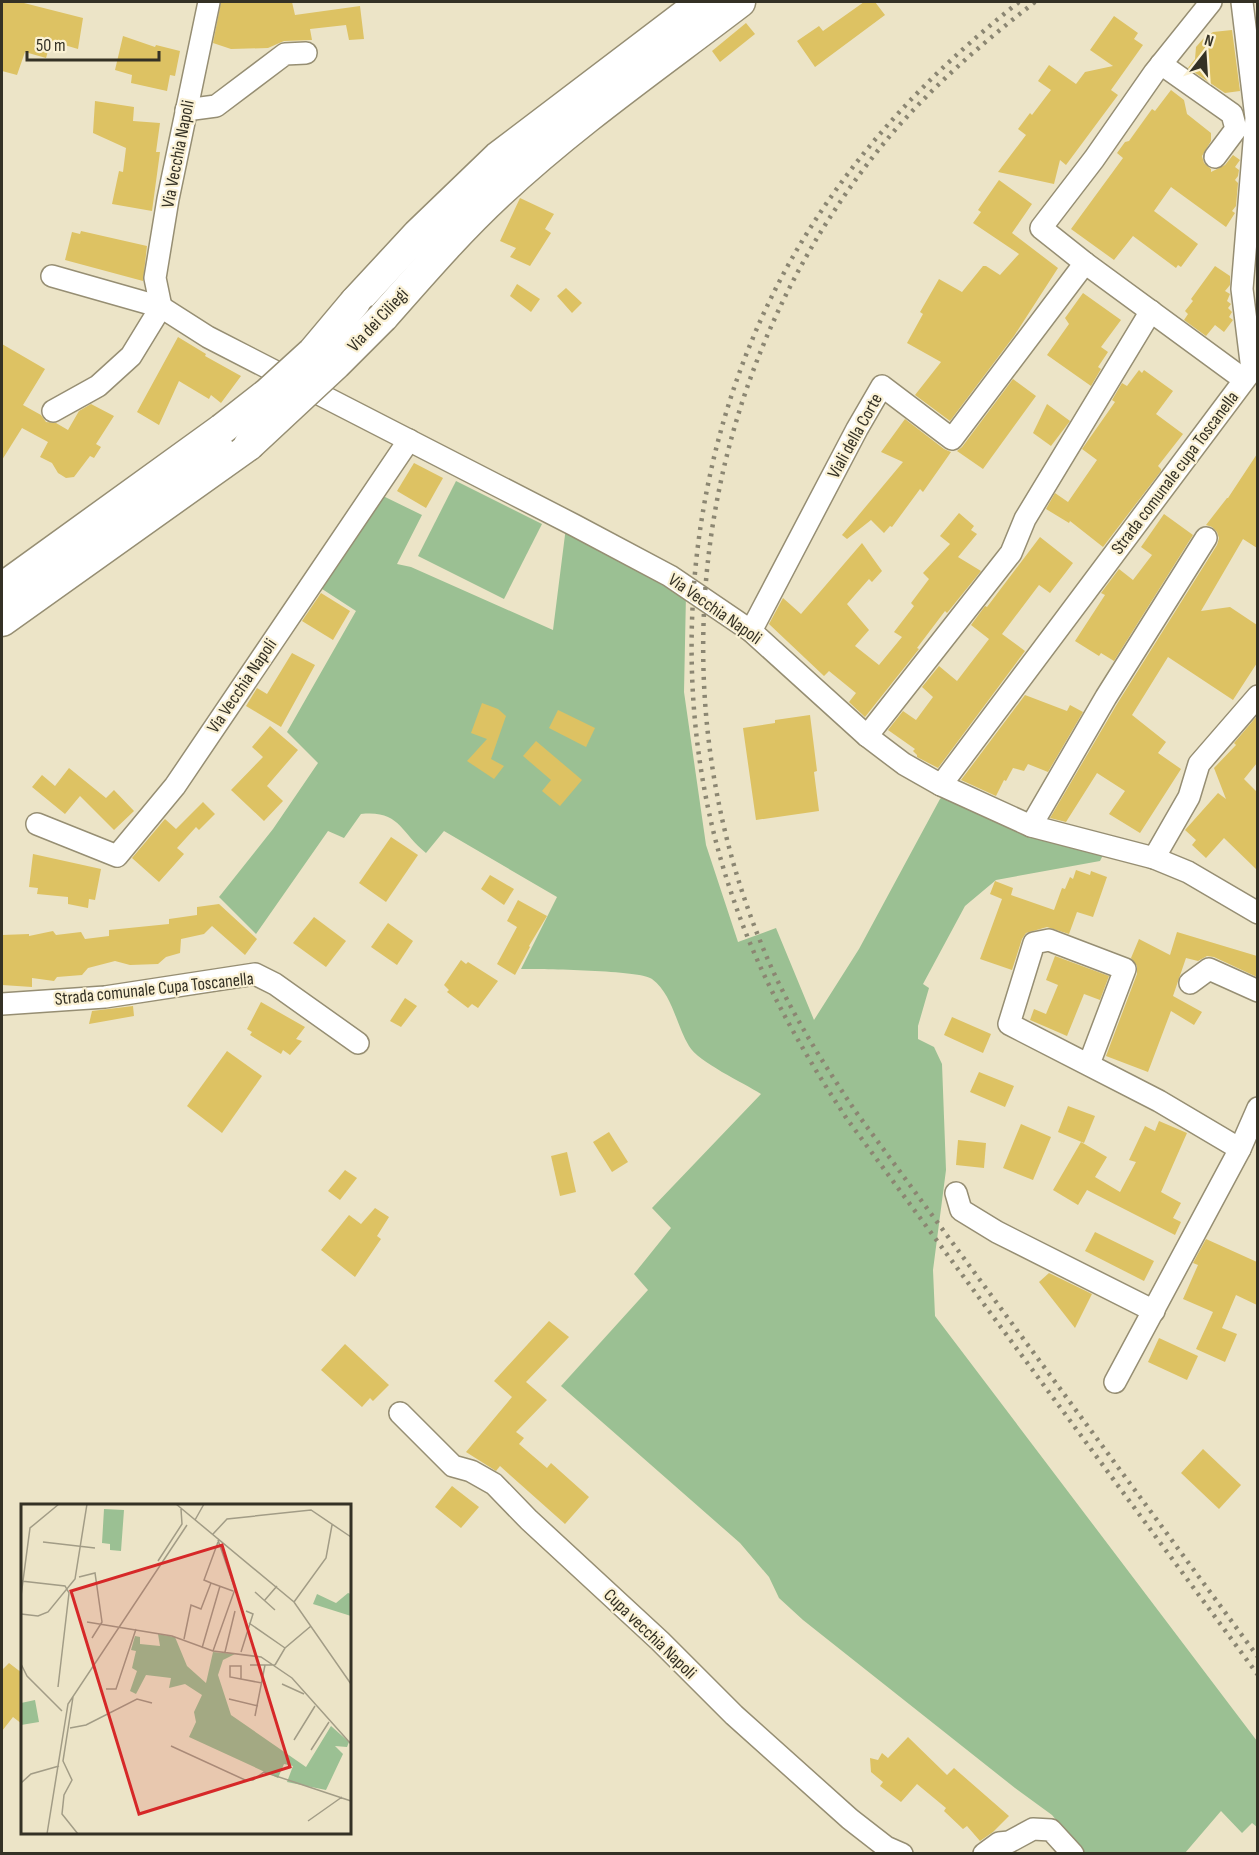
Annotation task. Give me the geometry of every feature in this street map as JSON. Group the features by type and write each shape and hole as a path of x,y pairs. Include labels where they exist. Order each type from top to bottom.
{"main road":[{"name":"Via dei Ciliegi","path":"2,588 222,429 268,393 313,352 418,234 498,157 702,2"},
{"name":"Via dei Ciliegi","path":"2,621 249,445 321,379 383,317 441,250 500,192 575,128 739,4"}],"street":[{"name":"Via Vecchia Napoli","path":"162,307 155,278 168,199 209,2"},
{"path":"1211,2 1161,64 1094,159 1041,228 1235,373"},
{"name":"Strada comunale cupa Toscanella","path":"940,785 1252,370 1242,289 1256,118 1242,2"},
{"path":"186,110 216,106 285,54 306,53"},
{"path":"1161,64 1232,114 1236,129 1215,158"},
{"name":"Viali della Corte","path":"751,631 882,386 952,439 1085,263"},
{"name":"Via Vecchia Napoli","path":"52,276 162,307 208,337 670,576 751,631 867,736 904,764 940,785 1031,826 1154,858 1188,872 1257,913"},
{"path":"53,411 98,386 131,356 162,307"},
{"path":"867,736 1011,553 1025,519 1151,311"},
{"name":"Via Vecchia Napoli","path":"37,824 117,856 175,786 409,440"},
{"path":"1031,826 1106,697 1206,538"},
{"path":"1154,858 1189,797 1199,764 1257,696"},
{"path":"1089,1064 1125,969 1049,940 1034,943 1009,1024 1159,1101 1240,1149"},
{"path":"1190,983 1209,969 1257,992"},
{"name":"Strada comunale Cupa Toscanella","path":"2,1004 105,996 255,974 275,984 358,1043"},
{"path":"1115,1382 1240,1149 1257,1108"},
{"path":"956,1193 961,1210 997,1232 1154,1311"},
{"name":"Cupa vecchia Napoli","path":"400,1413 453,1466 471,1471 494,1484 529,1520 660,1641 734,1715 850,1819 886,1847 902,1854"},
{"path":"984,1854 999,1843 1009,1842 1033,1828 1051,1830 1073,1854"}],"green space":[{"path":"456,481 542,524 504,599 418,556"},
{"path":"381,495 422,515 397,564 411,567 553,630 566,527 686,594 684,692 706,845 738,942 776,928 814,1020 859,949 940,799 945,794 1104,853 1100,861 996,880 965,906 923,984 929,988 918,1026 918,1039 934,1047 942,1064 946,1170 933,1270 935,1316 1257,1741 1257,1827 1252,1823 1242,1833 1221,1811 1185,1853 1084,1853 1052,1815 803,1620 779,1598 769,1577 740,1543 561,1386 648,1290 634,1274 671,1228 652,1208 761,1094 711,1065 694,1052 685,1038 665,993 652,979 611,972 521,969 557,897 444,831 426,853 398,824 384,815 361,814 344,838 328,831 256,934 219,897 273,829 318,763 287,732 356,611 319,587"}],"building":[{"path":"2,2 20,2 83,18 78,49 51,41 46,58 25,52 17,75 2,71"},
{"path":"221,2 292,2 295,15 360,6 364,39 349,40 346,25 310,29 312,40 284,41 268,48 231,49 213,43"},
{"path":"864,2 875,2 885,15 815,67 797,41 819,26 823,31"},
{"path":"1114,16 1138,33 1134,39 1143,45 1111,90 1118,95 1066,165 1060,160 1054,184 998,172 1026,135 1018,129 1051,90 1038,81 1049,65 1076,84 1085,72 1113,66 1090,50"},
{"path":"746,23 755,34 720,62 712,51"},
{"path":"1232,30 1240,91 1225,93 1188,68 1195,59 1196,47 1203,39 1213,32"},
{"path":"123,36 155,47 156,45 180,51 175,76 170,75 167,91 131,83 132,75 115,70"},
{"path":"1171,90 1184,100 1187,114 1211,133 1211,141 1202,156 1211,172 1225,165 1233,155 1240,160 1235,167 1239,170 1235,180 1238,183 1236,206 1232,211 1235,213 1226,227 1171,187 1154,211 1198,244 1181,267 1178,265 1176,268 1133,236 1114,260 1071,229 1123,158 1117,153 1125,142 1129,141 1152,109 1155,111"},
{"path":"95,101 134,107 133,121 160,123 156,152 160,152 152,211 112,204 119,171 123,172 126,148 93,133"},
{"path":"999,180 1032,204 1012,233 1058,268 1014,336 950,421 915,395 941,362 907,343 923,314 920,312 939,279 962,292 983,266 1000,275 1019,254 973,223 981,212 978,210"},
{"path":"520,198 554,214 545,229 551,233 530,266 510,257 516,248 500,241"},
{"path":"81,231 147,246 143,281 65,260 72,232 80,234"},
{"path":"1215,266 1230,276 1230,285 1225,291 1230,294 1227,301 1231,304 1228,308 1232,312 1229,317 1233,320 1224,332 1215,325 1206,336 1184,320 1188,314 1185,311"},
{"path":"517,284 540,299 531,312 510,296"},
{"path":"566,288 582,303 572,313 557,296"},
{"path":"1083,293 1121,320 1101,347 1108,352 1098,367 1101,369 1091,386 1047,355 1069,324 1065,318"},
{"path":"178,337 206,354 205,356 241,376 221,403 211,395 209,399 179,381 159,425 137,412"},
{"path":"2,344 45,369 23,405 41,415 46,422 56,423 68,430 79,411 91,404 114,416 96,444 101,447 94,458 90,456 74,477 66,478 58,473 52,463 40,457 48,442 22,428 2,460"},
{"path":"1139,370 1142,373 1144,370 1173,391 1156,414 1183,434 1158,466 1161,471 1103,547 1070,521 1069,523 1046,509 1055,493 1068,502 1097,460 1082,449 1115,402 1112,400 1122,383 1127,386"},
{"path":"1013,379 1036,396 983,469 957,451"},
{"path":"1047,404 1070,421 1051,446 1033,433"},
{"path":"905,419 951,452 923,492 920,489 892,527 890,526 884,533 871,520 847,539 842,535 903,462 881,452"},
{"path":"1257,454 1257,548 1243,539 1201,611 1230,607 1257,625 1257,663 1233,700 1168,657 1132,715 1166,742 1158,753 1181,769 1140,833 1109,814 1125,791 1097,773 1066,822 1050,818 1117,704 1217,545 1219,538 1217,532 1206,525 1228,498"},
{"path":"414,463 443,478 426,508 397,491"},
{"path":"959,513 974,526 971,530 977,534 958,557 981,571 947,613 945,611 917,648 919,649 865,717 849,702 856,693 829,671 824,676 769,624 783,598 801,614 862,543 882,571 872,582 869,579 847,604 869,630 855,646 879,665 902,637 894,632 914,606 911,603 929,579 923,573 950,544 940,536"},
{"path":"1164,514 1193,535 1114,661 1101,653 1099,656 1075,641 1105,595 1101,593 1119,569 1133,580 1152,555 1141,547"},
{"path":"1040,537 1073,563 1050,593 1039,585 1002,634 1025,651 938,768 917,757 913,751 915,749 888,730 903,711 916,720 933,697 922,687 939,666 957,681 989,639 971,625"},
{"path":"321,593 350,611 333,640 302,621"},
{"path":"292,653 315,665 281,727 246,706 257,688 267,694"},
{"path":"1025,695 1067,711 1070,705 1083,712 1048,772 1028,764 1024,771 1013,768 996,796 961,780"},
{"path":"482,703 498,709 506,716 491,759 504,766 494,779 467,761 487,739 471,733"},
{"path":"558,710 595,728 586,747 549,728"},
{"path":"810,715 819,811 756,820 743,728"},
{"path":"1257,716 1257,763 1244,779 1257,792 1257,870 1224,838 1206,858 1192,845 1196,840 1185,830 1218,793 1226,799 1214,768 1236,745 1234,743"},
{"path":"270,726 298,750 267,786 283,801 264,821 231,790 263,757 252,747"},
{"path":"536,741 582,780 560,806 542,791 551,780 523,756"},
{"path":"69,768 106,798 114,790 134,811 114,830 80,796 65,814 32,787 42,775 55,786"},
{"path":"203,802 215,814 199,830 196,827 177,848 184,854 159,882 132,858 165,819 176,829"},
{"path":"391,837 418,855 386,902 359,883"},
{"path":"33,854 101,869 95,900 89,899 88,908 68,904 68,897 37,894 38,888 29,887"},
{"path":"1076,870 1090,875 1091,871 1107,877 1093,917 1077,912 1069,934 1047,927 1026,933 1012,970 980,959 1002,899 990,894 995,881 1013,888 1011,895 1054,910 1062,888 1065,889 1070,877 1073,879"},
{"path":"490,875 514,889 504,905 481,889"},
{"path":"518,900 547,916 515,975 497,964 517,927 507,921"},
{"path":"219,904 257,939 245,955 212,926 204,934 181,939 180,953 166,957 158,964 130,965 115,961 88,968 82,975 57,977 54,981 32,978 32,987 2,985 2,935 29,934 29,936 53,931 56,935 81,932 85,939 109,936 109,930 169,924 169,919 197,915 197,907"},
{"path":"314,917 346,941 326,967 293,943"},
{"path":"388,923 413,941 397,965 371,947"},
{"path":"1177,932 1257,956 1257,977 1214,957 1207,956 1198,961 1186,958 1173,996 1202,1012 1194,1025 1171,1011 1148,1072 1106,1056 1137,974 1137,966 1131,958 1139,939 1170,955"},
{"path":"1055,956 1109,976 1100,1000 1084,994 1067,1036 1030,1020 1034,1009 1046,1014 1058,985 1046,980"},
{"path":"461,960 498,981 478,1008 472,1004 468,1008 447,992 449,990 444,985"},
{"path":"405,998 417,1006 401,1027 390,1021"},
{"path":"261,1002 305,1027 296,1039 302,1041 290,1055 283,1050 281,1054 250,1035 252,1032 247,1029"},
{"path":"133,1006 134,1016 89,1024 92,1011"},
{"path":"952,1017 991,1034 983,1053 944,1035"},
{"path":"227,1051 262,1076 222,1133 187,1106"},
{"path":"979,1072 1014,1086 1005,1107 970,1092"},
{"path":"1068,1106 1095,1116 1084,1143 1058,1132"},
{"path":"1159,1121 1187,1133 1161,1192 1181,1203 1173,1218 1181,1222 1175,1235 1087,1190 1078,1205 1053,1190 1081,1142 1107,1157 1095,1177 1120,1192 1136,1162 1129,1160 1145,1126 1155,1131"},
{"path":"1021,1124 1051,1137 1033,1180 1003,1168"},
{"path":"609,1132 628,1162 612,1172 593,1142"},
{"path":"958,1140 986,1143 984,1168 956,1165"},
{"path":"567,1152 576,1192 560,1196 551,1156"},
{"path":"345,1170 357,1178 340,1200 328,1191"},
{"path":"375,1208 389,1217 377,1236 381,1239 355,1277 321,1250 349,1215 361,1224"},
{"path":"1095,1232 1154,1261 1144,1281 1085,1251"},
{"path":"1206,1239 1257,1262 1257,1305 1236,1295 1222,1328 1237,1334 1225,1362 1196,1349 1213,1312 1183,1299 1198,1265 1193,1263"},
{"path":"1049,1273 1092,1294 1075,1328 1039,1282"},
{"path":"549,1321 569,1337 526,1382 547,1400 516,1432 524,1438 519,1444 547,1468 551,1463 589,1497 565,1524 500,1466 496,1471 466,1452 512,1397 494,1381"},
{"path":"1159,1338 1198,1356 1187,1380 1148,1362"},
{"path":"345,1344 389,1385 373,1401 370,1398 362,1407 321,1370"},
{"path":"1203,1449 1241,1485 1219,1509 1181,1473"},
{"path":"452,1486 479,1507 461,1528 435,1507"},
{"path":"9,1663 21,1672 21,1723 13,1717 2,1731 2,1670"},
{"path":"908,1737 947,1775 954,1768 1009,1816 980,1841 967,1826 963,1829 944,1811 946,1808 917,1784 901,1802 880,1786 883,1782 871,1772 870,1758 878,1760 882,1753 888,1758"}],"railway":[{"path":"1019,2 958,54 901,110 875,140 826,204 804,238 764,313 733,392 710,474 696,559 692,645 696,730 709,814 732,895 768,983 813,1065 847,1119 1258,1675"},
{"path":"1035,2 956,68 884,143 821,231 771,326 735,426 712,529 703,634 709,740 728,845 772,970 805,1033 856,1112 1258,1657"}]}
